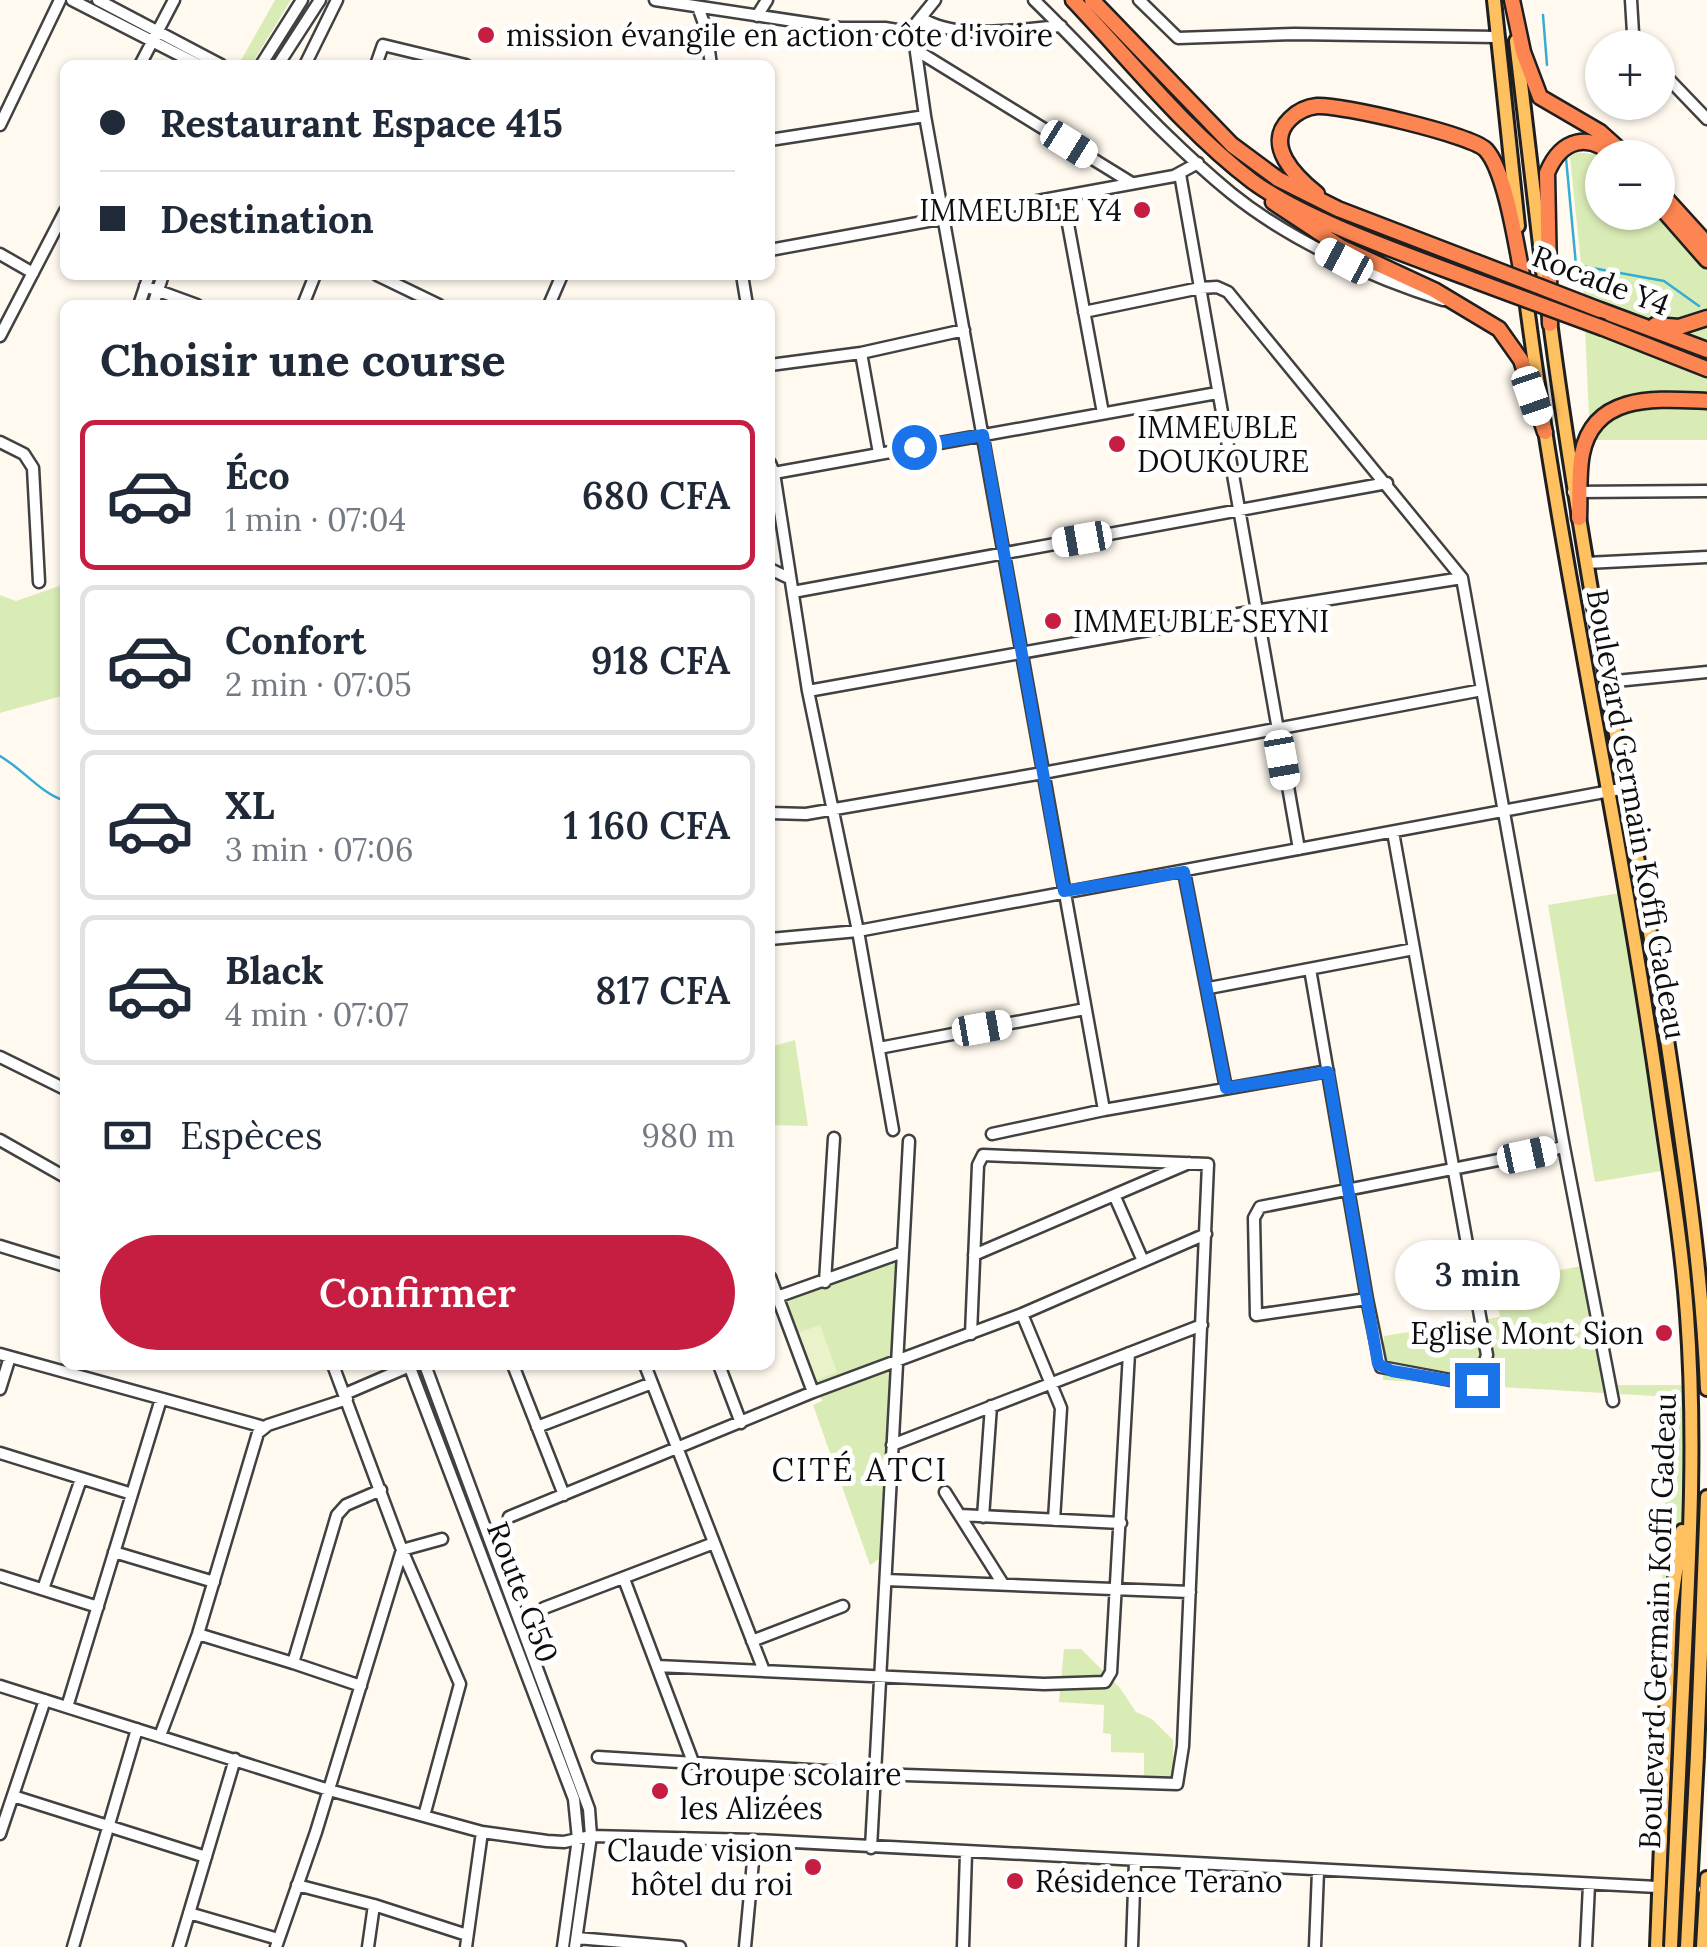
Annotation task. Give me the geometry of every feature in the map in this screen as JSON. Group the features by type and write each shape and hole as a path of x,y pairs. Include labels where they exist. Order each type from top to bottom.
{"highway":[{"path":"1073,0 1205,140 1299,221 1498,328 1520,360 1545,432"},
{"path":"1092,0 1247,158 1302,193 1338,209"},
{"path":"1512,0 1540,98 1609,140"},
{"path":"1338,209 1292,171 1281,152 1280,134 1302,110 1326,106 1477,142 1492,158 1502,183 1525,290"},
{"path":"1550,324 1548,172 1554,157 1577,142 1585,142"},
{"name":"Rocade Y4","path":"1255,183 1302,210 1707,369"},
{"name":"Rocade Y4","path":"1338,209 1707,350"},
{"path":"1675,209 1707,244"},
{"path":"1675,223 1707,260"},
{"path":"1626,319 1679,327 1707,318"},
{"path":"1578,518 1582,454 1595,423 1608,412 1640,400 1707,401"}],"main road":[{"path":"1494,0 1525,290"},
{"path":"1512,0 1550,324 1577,492"},
{"name":"Boulevard Germain Koffi Gadeau","path":"1525,290 1545,432 1648,1018 1682,1262 1689,1344 1690,1479 1670,1947"},
{"name":"Boulevard Germain Koffi Gadeau","path":"1578,518 1626,788 1689,1185 1707,1389"},
{"path":"1657,1947 1670,1613 1690,1479"},
{"name":"Boulevard Germain Koffi Gadeau","path":"1688,1947 1707,1497"},
{"path":"1703,1947 1707,1878"}],"street":[{"path":"0,125 60,0"},
{"path":"72,0 210,60"},
{"path":"98,0 191,60"},
{"path":"143,60 174,0"},
{"path":"264,60 302,0"},
{"path":"281,60 320,0"},
{"path":"306,60 336,0"},
{"path":"656,0 840,28 885,28 909,32 914,38 1104,1110"},
{"path":"757,16 766,0"},
{"path":"909,32 935,0"},
{"path":"1034,0 1240,200 1344,261 1390,283 1465,307"},
{"path":"1138,0 1178,38 1294,34 1496,37"},
{"path":"1631,0 1634,30"},
{"path":"698,7 706,28 710,60"},
{"path":"922,18 938,28 995,32 1061,26"},
{"path":"378,60 384,45 446,60"},
{"path":"916,50 1130,182"},
{"path":"1675,86 1707,119"},
{"path":"775,139 925,116"},
{"path":"775,249 1180,174 1198,163"},
{"path":"1180,174 1298,849"},
{"path":"1063,197 1103,413"},
{"path":"0,336 60,220"},
{"path":"0,254 33,273"},
{"path":"147,280 158,291 183,300"},
{"path":"155,300 162,280"},
{"path":"387,280 429,300"},
{"path":"1084,312 1200,288 1217,287 1228,292 1462,578 1613,1401"},
{"path":"775,364 861,352 964,330"},
{"path":"861,352 879,453"},
{"path":"775,468 879,453 1217,392"},
{"path":"0,442 31,461 39,582"},
{"path":"793,592 1386,482"},
{"path":"775,487 808,691 858,931 893,1130"},
{"path":"1577,492 1707,491"},
{"path":"1586,564 1707,558"},
{"path":"775,571 789,578"},
{"path":"808,691 1255,610 1462,578"},
{"path":"1606,682 1707,672"},
{"path":"775,813 793,815 1042,773 1482,690"},
{"path":"775,939 858,931 1626,788"},
{"path":"1310,969 1381,1367 1477,1385 1487,1355 1392,832"},
{"path":"1184,872 1226,1088"},
{"path":"1209,988 1414,949"},
{"path":"879,1048 1085,1010"},
{"path":"0,1057 60,1087"},
{"path":"992,1134 1104,1110 1328,1072"},
{"path":"825,1282 834,1138"},
{"path":"0,1140 60,1175"},
{"path":"871,1848 909,1141"},
{"path":"1366,1299 1256,1315 1256,1210 1267,1204 1350,1192 1564,1147"},
{"path":"598,1758 876,1774 1177,1784 1183,1746 1210,1167 1207,1162 983,1155 978,1165 970,1334"},
{"path":"974,1255 1194,1161"},
{"path":"1114,1198 1143,1260"},
{"path":"509,1518 813,1392 1022,1314 1206,1234"},
{"path":"0,1246 60,1264"},
{"path":"777,1297 903,1252"},
{"path":"775,1291 813,1392"},
{"path":"1022,1314 1053,1382 1061,1414 1054,1520"},
{"path":"892,1445 1202,1325"},
{"path":"657,1666 1044,1684 1102,1683 1111,1672 1118,1588 1129,1353"},
{"path":"0,1389 5,1356 264,1428"},
{"path":"75,1377 77,1370"},
{"path":"335,1370 402,1550 460,1684 424,1816"},
{"path":"160,1736 198,1634 255,1439 264,1428 346,1397 400,1370"},
{"name":"Route G50","path":"412,1370 574,1800 578,1839 563,1947"},
{"name":"Route G50","path":"427,1370 586,1794 591,1836 576,1943"},
{"path":"515,1370 564,1495"},
{"path":"647,1370 764,1671"},
{"path":"721,1370 741,1423"},
{"path":"537,1428 652,1383"},
{"path":"67,1707 161,1399"},
{"path":"984,1517 991,1406"},
{"path":"0,1453 132,1494"},
{"path":"43,1590 81,1479"},
{"path":"293,1663 337,1515 346,1505 381,1490"},
{"path":"945,1492 1003,1584"},
{"path":"960,1515 1122,1523"},
{"path":"402,1550 442,1538"},
{"path":"544,1608 714,1543"},
{"path":"189,1913 277,1943 329,1790 402,1550"},
{"path":"114,1552 214,1582"},
{"path":"0,1576 98,1607"},
{"path":"624,1579 693,1762"},
{"path":"886,1580 1190,1592"},
{"path":"752,1641 843,1606"},
{"path":"198,1634 362,1686"},
{"path":"0,1686 329,1790 482,1832 564,1842 591,1836 755,1840 1707,1889"},
{"path":"0,1834 45,1700"},
{"path":"73,1947 137,1729"},
{"path":"178,1947 235,1759"},
{"path":"13,1796 206,1857"},
{"path":"298,1885 374,1905 467,1941 482,1832"},
{"path":"744,1947 755,1840"},
{"path":"962,1947 966,1853"},
{"path":"1132,1947 1135,1861"},
{"path":"1315,1947 1318,1871"},
{"path":"1586,1947 1589,1885"},
{"path":"368,1947 374,1905"},
{"path":"576,1943 680,1947"}],"green space":[{"path":"275,0 291,0 254,60 241,60"},
{"path":"1573,152 1585,153 1585,230 1675,230 1675,226 1707,252 1707,440 1590,440 1583,283 1570,157"},
{"path":"60,586 60,696 0,713 0,595 16,601"},
{"path":"1620,893 1661,1171 1595,1182 1548,905"},
{"path":"795,1040 808,1126 775,1125 775,1046"},
{"path":"897,1260 879,1559 870,1565 813,1405 822,1401 784,1302"},
{"path":"1587,1265 1608,1385 1686,1385 1675,1726 1656,1726 1670,1397 1383,1380 1384,1336 1500,1317 1494,1282"},
{"path":"820,1325 837,1372 816,1380 798,1333"},
{"path":"1064,1649 1081,1649 1120,1688 1136,1712 1152,1719 1173,1740 1173,1779 1144,1778 1144,1753 1111,1752 1111,1734 1103,1733 1104,1705 1059,1702"}],"waterway":[{"path":"1543,15 1547,65"},
{"path":"1566,158 1576,265 1664,281 1699,306"},
{"path":"0,756 60,798"}],"place":[{"name":"mission évangile en action côte d'ivoire","path":"486,35"},
{"name":"IMMEUBLE Y4","path":"1142,210"},
{"name":"IMMEUBLE DOUKOURE","path":"1117,444"},
{"name":"IMMEUBLE SEYNI","path":"1053,621"},
{"name":"Eglise Mont Sion","path":"1664,1333"},
{"name":"Groupe scolaire les Alizées","path":"660,1791"},
{"name":"Claude vision hôtel du roi","path":"813,1867"},
{"name":"Résidence Terano","path":"1015,1881"}],"district":[{"name":"CITÉ ATCI","path":"860,1469"}],"route":[{"path":"914,447 983,435 1064,891 1184,872 1226,1088 1328,1072 1378,1364 1385,1370 1477,1385"}]}
